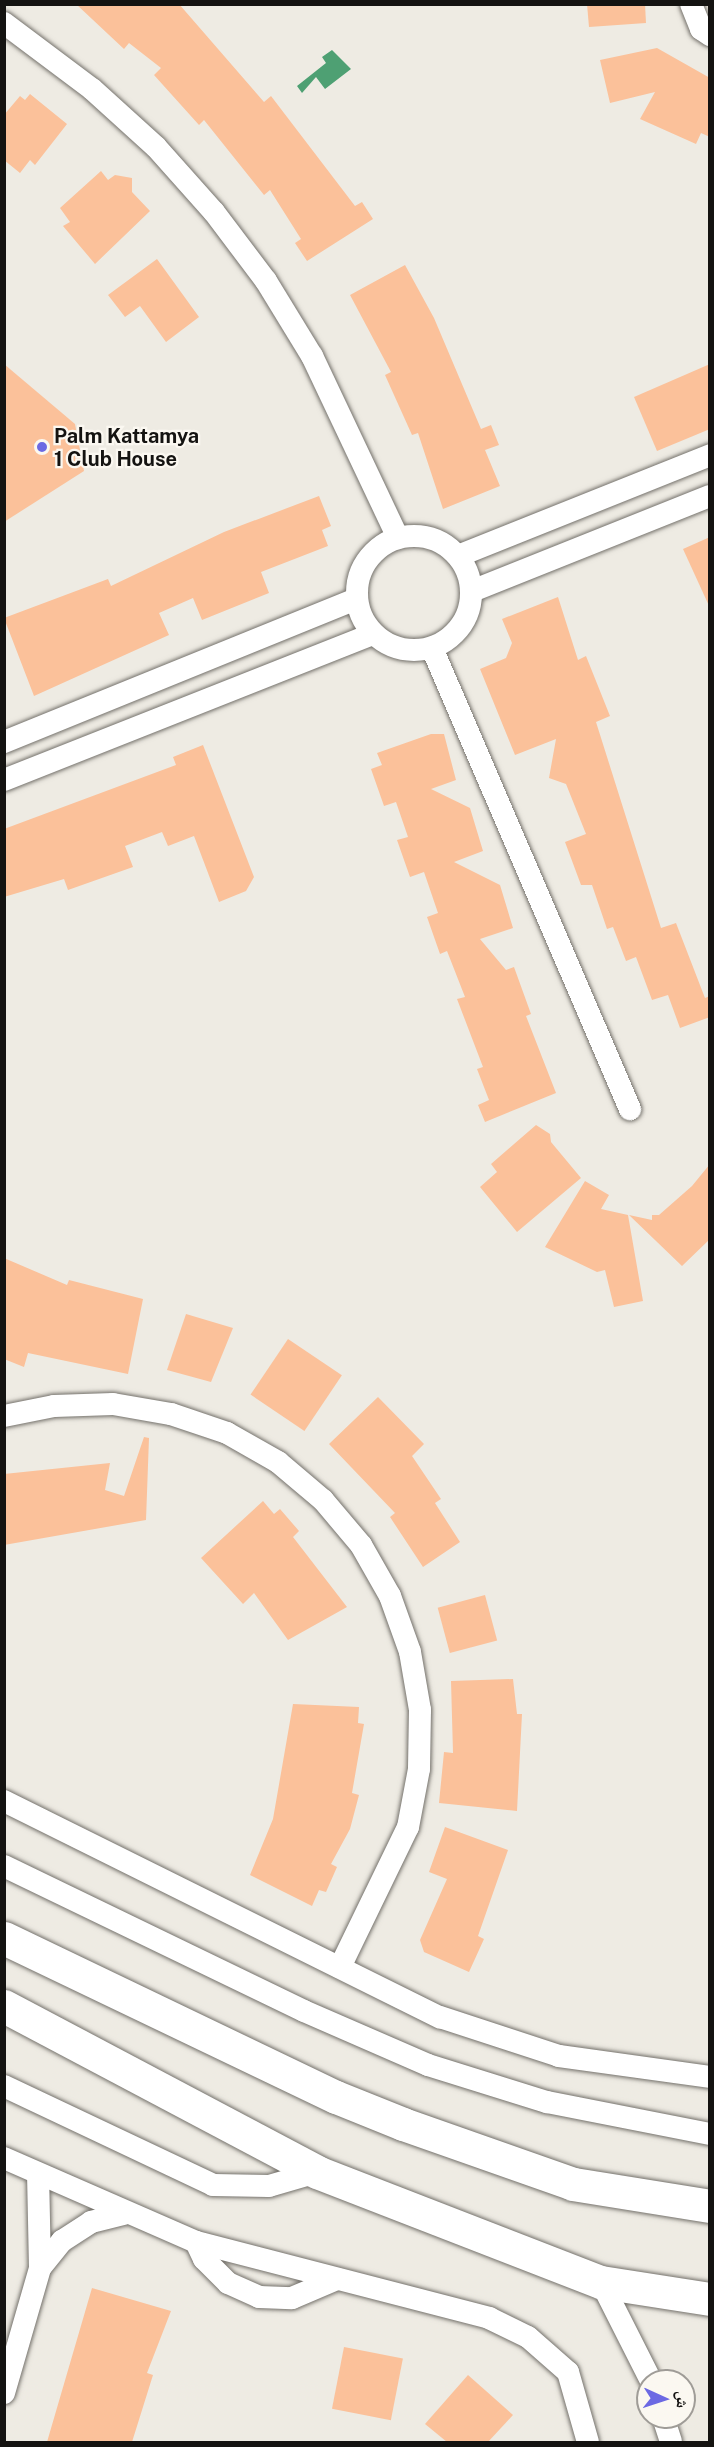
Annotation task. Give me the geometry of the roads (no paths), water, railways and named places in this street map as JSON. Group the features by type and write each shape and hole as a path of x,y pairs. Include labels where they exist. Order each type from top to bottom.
{"street":[{"path":"691,4 701,29 710,35"},
{"path":"4,23 92,88 156,147 214,212 266,281 312,356 398,538"},
{"path":"458,556 710,455"},
{"path":"472,591 710,496"},
{"path":"398,538 437,540 458,556 472,591 462,626 432,648 401,649 373,634 357,599 367,561 398,538"},
{"path":"4,742 357,599"},
{"path":"4,780 373,634"},
{"path":"432,648 630,1109"},
{"path":"11,1410 113,1404 171,1414 226,1433 278,1462 323,1500 361,1545 385,1586 410,1652 420,1710 419,1769 408,1827 340,1967"},
{"path":"4,1801 440,2017 559,2056 710,2077"},
{"path":"4,1866 314,2016 428,2065 547,2102 710,2134"},
{"path":"4,1938 336,2097 403,2124 573,2184 710,2206"},
{"path":"4,2006 317,2172 601,2282 710,2299"},
{"path":"4,2086 213,2184 269,2186 317,2172"},
{"path":"4,2158 124,2214 196,2242 489,2318 528,2337 568,2372 588,2442"},
{"path":"4,2392 40,2268 38,2174"},
{"path":"40,2268 62,2241 91,2222 124,2214"},
{"path":"196,2242 204,2259 228,2283 259,2297 292,2298 337,2278"},
{"path":"601,2282 645,2369"}],"place":[{"name":"Palm Kattamya 1 Club House","path":"42,447"}]}
